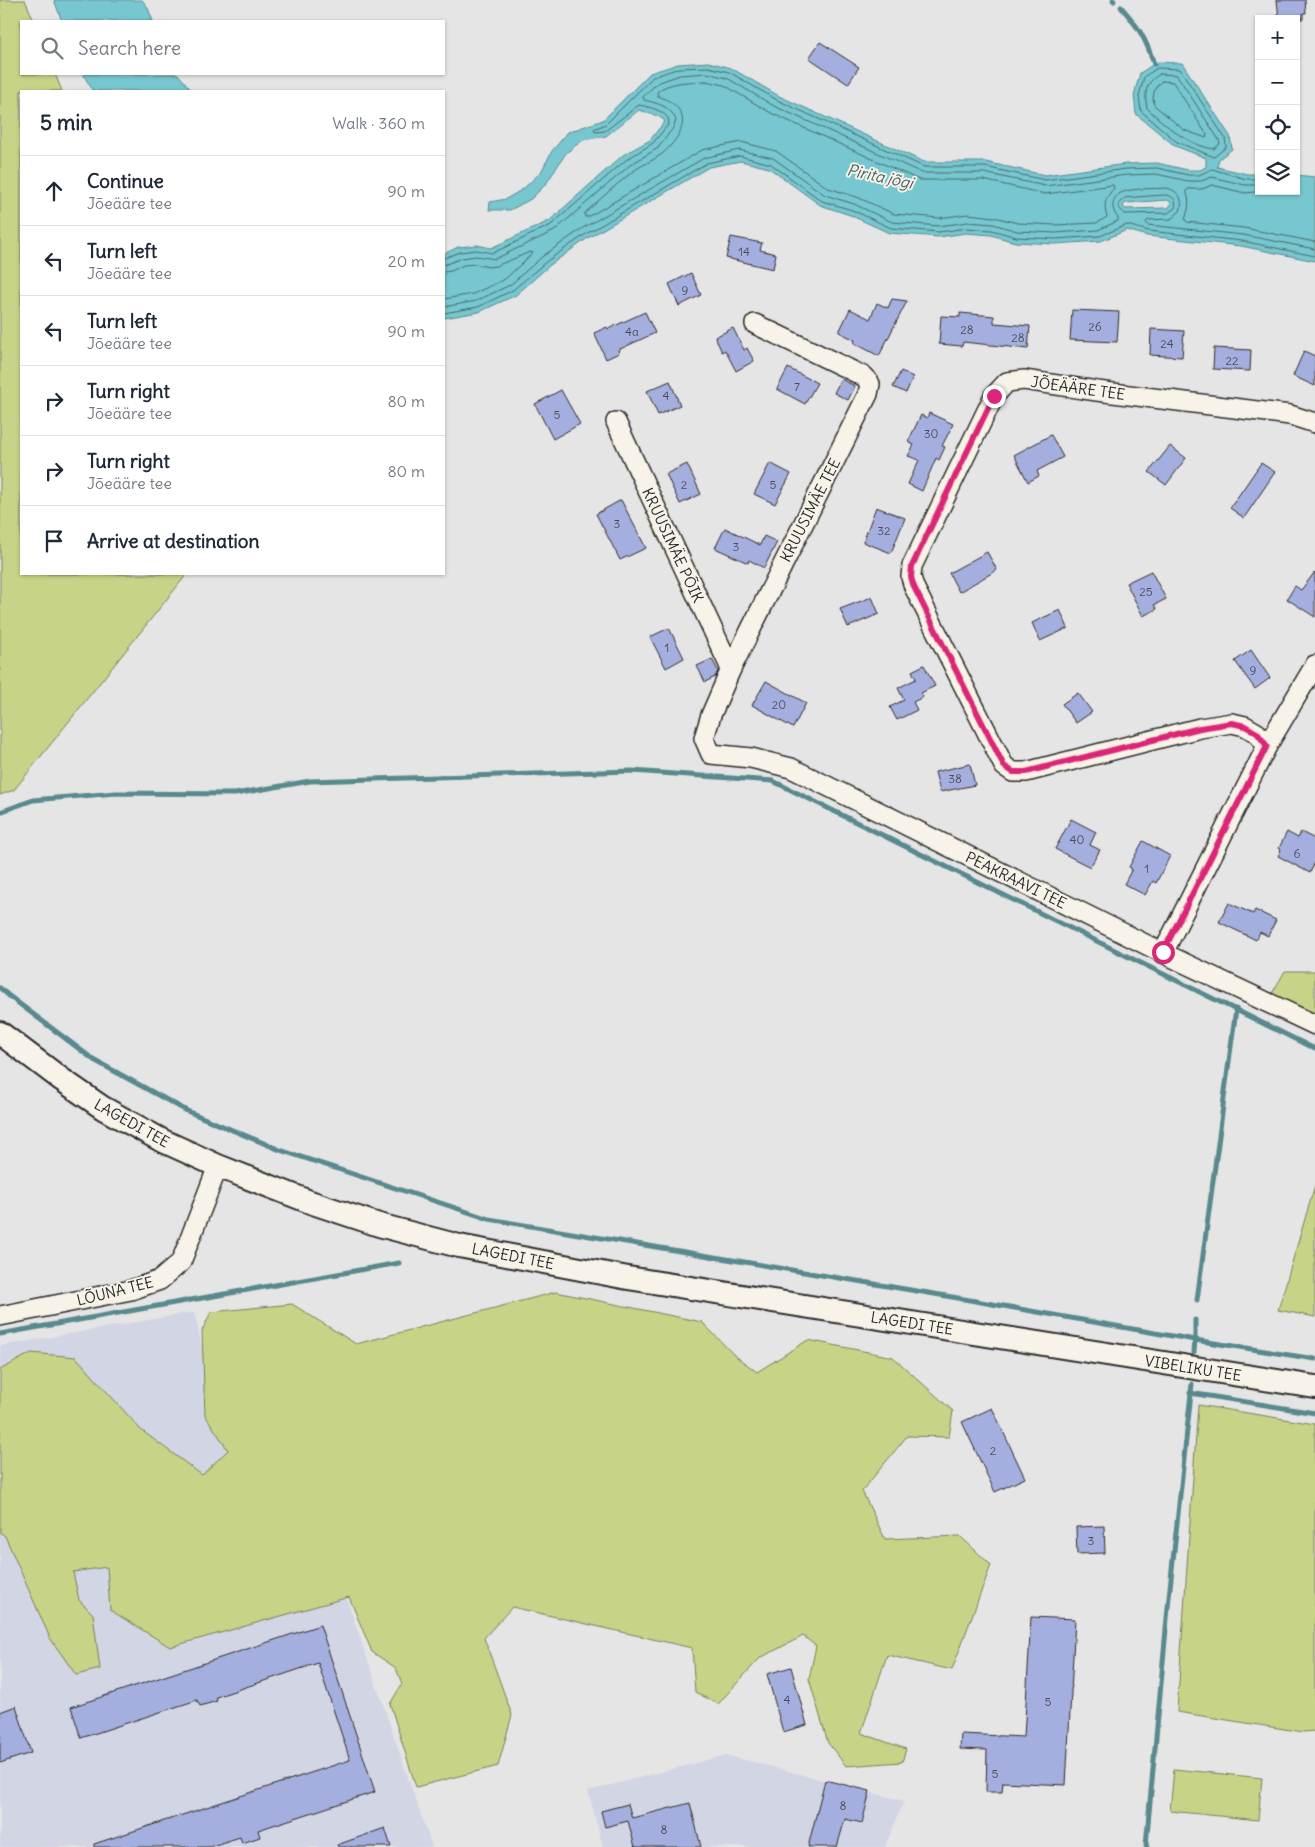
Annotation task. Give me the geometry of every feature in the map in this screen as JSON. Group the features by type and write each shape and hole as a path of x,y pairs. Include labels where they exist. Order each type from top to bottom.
{"street":[{"name":"KRUUSIMÄE TEE","path":"712,754 704,738 711,715 730,669 868,394 870,384 865,377 755,324"},
{"name":"JÕEÄÄRE TEE","path":"1267,746 1257,733 1245,726 1232,723 1200,728 1026,772 1013,772 1004,766 914,587 911,577 912,566 994,396 1008,382 1024,380 1290,415 1315,423"},
{"name":"KRUUSIMÄE PÕIK","path":"616,422 730,669"},
{"path":"1163,952 1267,746 1315,665"},
{"name":"PEAKRAAVI TEE","path":"712,754 751,758 791,768 1315,1025"},
{"name":"LAGEDI TEE","path":"0,1033 103,1108 161,1140 218,1166 310,1202 379,1225 459,1246 628,1278 1070,1348"},
{"name":"LÕUNA TEE","path":"0,1316 131,1290 160,1280 181,1262 218,1166"},
{"name":"VIBELIKU TEE","path":"1070,1348 1315,1386"}],"shaded area":[{"path":"194,1312 220,1423 289,1431 432,1847 0,1847 0,1346"},
{"path":"726,1755 904,1801 885,1847 603,1847 588,1791"}],"green space":[{"path":"0,0 25,0 34,20 20,20 20,75 55,75 62,90 20,90 20,575 186,575 14,790 0,795"},
{"path":"1285,971 1315,971 1315,1014 1270,997"},
{"path":"1315,1185 1315,1317 1278,1310"},
{"path":"556,1292 702,1322 734,1355 757,1372 808,1340 893,1357 953,1411 949,1437 907,1436 862,1491 885,1539 960,1536 991,1565 952,1670 887,1655 861,1733 906,1749 902,1762 846,1766 828,1743 809,1679 816,1646 803,1636 760,1658 718,1704 695,1692 692,1648 512,1607 484,1638 512,1715 498,1766 416,1787 390,1704 402,1684 396,1668 372,1652 349,1597 170,1647 110,1610 107,1567 73,1572 79,1600 93,1614 100,1669 76,1675 50,1638 5,1536 0,1532 0,1370 31,1353 76,1357 141,1430 202,1475 228,1450 205,1415 202,1331 211,1312 292,1304 356,1344"},
{"path":"1198,1405 1315,1424 1315,1731 1303,1732 1177,1712"},
{"path":"1174,1769 1262,1778 1258,1820 1170,1811"}],"water":[{"path":"54,0 142,0 147,6 153,20 62,20"},
{"name":"Pirita jõgi","path":"708,62 731,68 779,96 924,162 985,162 1045,175 1126,164 1157,163 1188,170 1200,170 1206,167 1206,158 1175,146 1136,114 1134,95 1140,73 1157,62 1182,63 1230,136 1232,149 1219,159 1217,167 1255,174 1255,195 1300,195 1300,175 1315,177 1315,261 1241,246 1147,236 1127,230 1101,241 1055,244 1015,242 991,235 966,233 939,237 889,233 850,215 820,205 769,168 741,161 709,167 588,238 550,265 516,295 479,312 445,318 445,254 458,247 477,245 491,248 549,221 623,155 650,140 665,121 658,116 639,110 606,136 583,140 566,153 546,184 531,199 510,210 489,210 490,202 506,199 523,189 541,172 552,151 568,132 603,120 650,73 678,64","holes":["1167,200 1171,202 1168,208 1125,209 1123,206 1126,203"]},
{"path":"84,75 179,75 191,90 92,90"}],"building":[{"path":"1277,0 1305,0 1306,13 1303,13 1303,19 1300,19 1300,15 1279,15"},
{"path":"820,42 859,67 848,84 809,58"},
{"path":"731,237 762,243 760,250 776,254 773,269 726,258"},
{"path":"691,273 701,295 679,306 669,284"},
{"path":"892,299 907,301 879,356 854,343 855,340 839,332 850,309 870,319 877,303 888,308"},
{"path":"1072,310 1119,312 1117,342 1070,340"},
{"path":"645,312 655,333 618,350 619,353 606,359 594,333 607,327 608,329"},
{"path":"960,313 994,316 994,323 1030,326 1028,349 963,342 962,346 939,344 941,316 960,317"},
{"path":"733,328 744,350 747,348 754,361 736,371 725,350 722,352 715,337"},
{"path":"1151,329 1184,331 1182,357 1150,355"},
{"path":"1214,348 1251,350 1250,371 1213,369"},
{"path":"1304,351 1315,356 1315,386 1293,376"},
{"path":"788,368 817,383 805,404 777,389"},
{"path":"901,371 913,377 906,393 893,387"},
{"path":"841,379 855,386 848,400 834,393"},
{"path":"670,381 680,405 658,415 647,391"},
{"path":"561,390 580,424 553,439 535,404"},
{"path":"929,413 953,424 942,446 945,447 939,460 936,458 922,491 908,484 919,460 908,456 914,445 908,442 921,415 927,418"},
{"path":"1051,435 1063,457 1037,471 1039,476 1028,482 1014,455"},
{"path":"1170,446 1186,458 1166,485 1149,472"},
{"path":"770,463 791,474 775,504 754,494"},
{"path":"1261,463 1275,472 1244,518 1230,508"},
{"path":"687,464 701,494 680,504 666,474"},
{"path":"621,500 646,548 620,560 596,514"},
{"path":"876,507 905,518 891,553 863,542"},
{"path":"725,528 760,545 764,536 777,542 764,568 749,560 748,563 715,548"},
{"path":"987,552 997,570 959,592 949,573"},
{"path":"1151,571 1166,599 1154,605 1157,609 1143,616 1126,583"},
{"path":"1315,572 1315,617 1287,599 1295,586 1301,590"},
{"path":"872,597 879,614 848,627 840,609"},
{"path":"1060,610 1068,628 1040,641 1032,623"},
{"path":"669,628 684,658 666,668 650,637"},
{"path":"1251,650 1270,678 1255,689 1235,661"},
{"path":"712,659 718,671 715,677 705,682 697,666"},
{"path":"924,665 935,686 921,693 923,697 913,702 917,710 897,720 890,707 904,700 898,688 916,679 912,671"},
{"path":"766,681 806,703 793,728 752,705"},
{"path":"1078,693 1092,712 1076,723 1062,704"},
{"path":"970,764 975,785 940,792 935,772"},
{"path":"1071,819 1096,832 1090,845 1100,850 1090,867 1055,849"},
{"path":"1287,832 1298,838 1301,832 1315,839 1315,862 1310,873 1278,856 1281,850 1279,848"},
{"path":"1143,841 1170,856 1156,883 1153,881 1145,895 1124,884 1132,869 1129,867"},
{"path":"1229,903 1253,914 1255,910 1276,920 1268,936 1260,932 1256,940 1219,922"},
{"path":"992,1408 1025,1478 995,1492 962,1422"},
{"path":"1104,1526 1105,1553 1077,1554 1076,1527"},
{"path":"1031,1617 1075,1619 1066,1785 1003,1782 1002,1792 986,1792 987,1750 960,1749 961,1734 1024,1737"},
{"path":"320,1625 375,1792 258,1830 260,1837 242,1843 240,1837 209,1847 94,1847 94,1844 350,1760 318,1663 216,1697 217,1701 200,1706 197,1700 81,1738 71,1707"},
{"path":"791,1667 807,1725 783,1732 767,1674"},
{"path":"16,1706 31,1753 0,1763 0,1712"},
{"path":"825,1780 870,1791 862,1823 845,1819 837,1847 808,1847"},
{"path":"690,1803 701,1847 635,1847 628,1821 605,1827 601,1811 628,1804 632,1818"},
{"path":"385,1828 391,1847 338,1847 337,1845"}],"waterway":[{"path":"1121,7 1141,33 1154,64"},
{"path":"0,812 33,800 116,793 235,794 310,781 632,771 773,781 1315,1049"},
{"path":"0,988 94,1060 187,1111 280,1150 489,1219 1315,1359"},
{"path":"1197,1300 1236,1009"},
{"path":"0,1334 399,1263"},
{"path":"1194,1352 1195,1320"},
{"path":"1147,1847 1169,1597 1192,1384"},
{"path":"1190,1393 1315,1413"}],"route":[{"path":"994,396 912,566 911,577 914,587 1004,766 1013,772 1026,772 1200,728 1232,723 1245,726 1257,733 1267,746 1163,952"}]}
